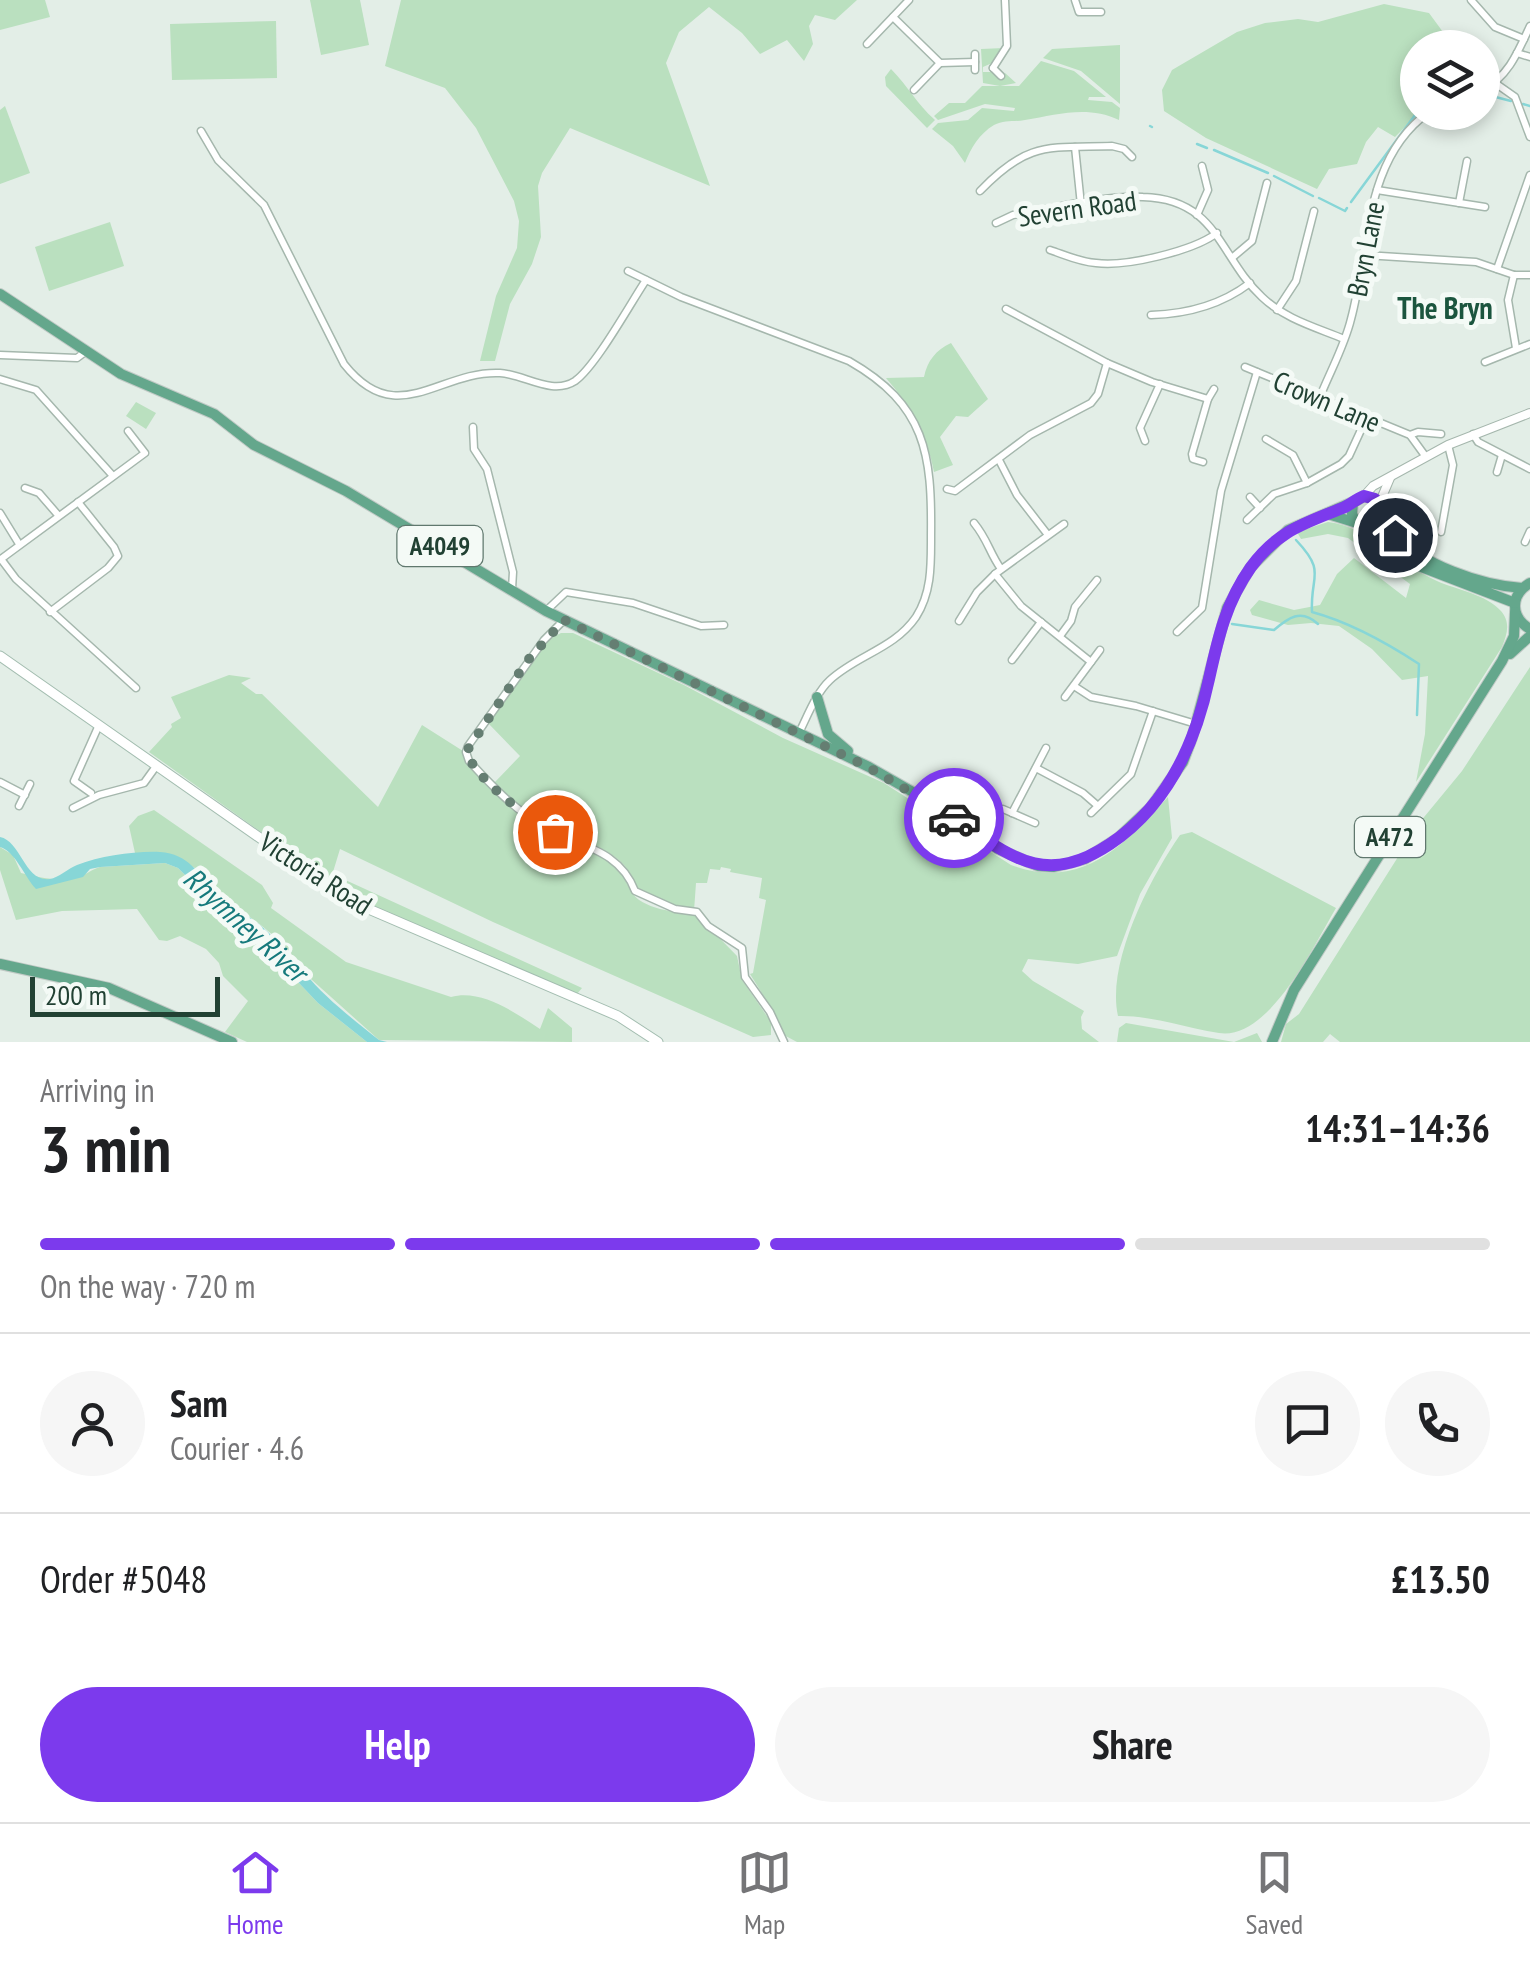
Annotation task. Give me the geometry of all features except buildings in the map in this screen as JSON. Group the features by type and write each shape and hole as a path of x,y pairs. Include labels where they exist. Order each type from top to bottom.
{"main road":[{"name":"A4049","path":"0,294 121,374 214,414 254,445 346,491 546,611 868,767 926,799 1014,858 1054,867 1086,859 1137,822 1168,786 1197,724 1220,630 1240,583 1261,554 1288,530 1359,498"},
{"path":"1526,586 1505,588 1429,560 1395,535 1371,496 1359,498 1352,514 1411,563 1515,608 1530,633"},
{"path":"1328,514 1363,524 1374,522 1379,509"},
{"path":"1515,608 1526,586"},
{"name":"A472","path":"1272,1042 1282,1015 1324,942 1502,661 1514,636 1515,608"},
{"name":"A472","path":"1502,661 1530,633"},
{"name":"Victoria Road","path":"0,656 350,902 618,1016 658,1042"},
{"path":"818,697 828,734 868,767"},
{"path":"0,964 109,988 232,1042"}],"street":[{"path":"867,44 909,0"},
{"path":"981,65 1007,46 1005,0"},
{"path":"1075,0 1079,12 1101,12"},
{"path":"1471,0 1495,27 1524,39"},
{"path":"893,17 940,63 981,65 1001,76"},
{"path":"1500,78 1530,26"},
{"path":"1517,53 1530,58"},
{"path":"914,90 940,63"},
{"path":"1500,87 1514,98 1530,137"},
{"name":"Bryn Lane","path":"1323,398 1322,392 1351,322 1383,170 1396,144 1410,130"},
{"path":"201,132 218,160 264,204 344,364 360,381 382,393 417,395 483,374 500,373 553,386 572,383 587,368 646,280"},
{"path":"980,191 1020,155 1042,148 1118,142 1132,157"},
{"path":"1075,147 1082,205"},
{"path":"1459,202 1467,161"},
{"path":"1197,215 1208,190 1202,166"},
{"path":"1497,269 1530,175"},
{"path":"1233,257 1252,241 1268,182"},
{"path":"1377,190 1484,206"},
{"name":"Severn Road","path":"996,223 1013,215 1146,197 1172,202 1197,215 1217,233 1250,283 1277,310 1344,340"},
{"path":"1277,310 1296,281 1314,212"},
{"path":"1050,250 1104,264 1192,248 1217,233"},
{"path":"1365,255 1476,262 1514,275 1530,274"},
{"path":"628,271 681,297 866,370 894,394 922,438 931,485 930,582 924,601 900,635 839,673 818,697 799,734"},
{"path":"1514,275 1508,300 1516,348"},
{"path":"1151,316 1223,301 1250,283"},
{"path":"1006,309 1107,363 1208,399"},
{"path":"1485,362 1530,344"},
{"path":"0,355 77,358 86,352"},
{"path":"946,489 955,491 1030,435 1090,403 1098,394 1107,363"},
{"name":"Crown Lane","path":"1246,367 1410,435 1426,457"},
{"path":"1177,632 1202,608 1221,492 1257,372"},
{"path":"0,380 36,390 113,476"},
{"path":"1144,441 1140,428 1160,384"},
{"path":"1203,462 1193,460 1192,454 1214,388"},
{"path":"1359,498 1373,486 1448,445 1530,412"},
{"path":"1247,520 1274,494 1307,483 1346,460 1366,418"},
{"path":"1131,426 1140,428"},
{"path":"473,427 474,449 487,469 513,572 512,590"},
{"path":"128,432 145,453 0,559 50,612 136,688"},
{"name":"Crown Lane","path":"1410,435 1441,434"},
{"path":"1473,434 1478,442 1526,463"},
{"path":"1266,440 1293,455 1307,483"},
{"path":"1441,532 1453,465 1448,445"},
{"path":"1497,472 1502,455"},
{"path":"999,460 1018,495 1048,535"},
{"path":"1379,509 1390,478"},
{"path":"25,488 39,493 58,515"},
{"path":"1250,497 1260,508"},
{"path":"50,612 118,556 78,502"},
{"path":"0,513 19,544"},
{"path":"974,523 990,542 998,571 1021,606 1091,662"},
{"path":"960,621 977,592 998,571 1064,524"},
{"path":"1525,542 1530,530"},
{"path":"1060,636 1097,580"},
{"path":"546,611 566,592 634,603 701,626 724,625"},
{"path":"564,620 544,640 468,746 469,761 541,825 612,859 630,877 635,892 675,909 697,912 708,926 742,948 745,977 770,1012 784,1042"},
{"path":"1012,660 1042,622"},
{"path":"1065,697 1100,650"},
{"path":"1074,686 1091,697 1197,724"},
{"path":"1091,813 1130,774 1153,711"},
{"path":"91,793 74,781 99,725"},
{"path":"1012,813 1046,748"},
{"path":"72,808 144,783 157,765"},
{"path":"1036,768 1083,793 1098,806"},
{"path":"0,782 24,796"},
{"path":"19,806 30,784"},
{"path":"1003,809 1035,823"}],"green space":[{"path":"0,0 45,0 50,17 0,30"},
{"path":"310,0 360,0 369,45 321,55"},
{"path":"401,0 857,0 835,20 815,15 809,26 813,44 804,61 787,40 760,54 742,33 709,7 679,32 666,63 710,186 570,128 542,173 538,186 541,237 532,264 510,304 495,361 480,361 496,296 517,248 519,221 514,201 476,128 445,88 385,66"},
{"path":"1384,4 1429,13 1442,30 1400,30 1402,130 1395,137 1378,127 1366,142 1357,164 1329,169 1317,189 1206,138 1164,111 1162,90 1172,70 1237,32 1265,23 1298,19 1318,22"},
{"path":"276,21 277,78 172,80 170,24"},
{"path":"1120,45 1120,104 1081,71 1043,58 1052,49"},
{"path":"1004,48 992,63 983,67 983,72 992,72 999,79 1005,73 1016,83 983,83 981,49"},
{"path":"1041,61 1074,71 1106,97 1088,100 1112,102 1120,108 1119,120 1084,112 998,123 980,137 965,163 953,146 932,129 938,123 968,120 982,108 1014,111 1015,108 985,104 938,120 934,116 949,103 965,103 982,86 1019,86"},
{"path":"891,69 935,120 927,128 886,86 885,77"},
{"path":"5,106 30,173 0,184 0,110"},
{"path":"110,222 124,266 49,291 35,247"},
{"path":"951,343 988,399 968,417 956,416 940,437 953,465 934,472 917,422 886,378 924,377 933,357"},
{"path":"136,402 156,413 146,429 126,416"},
{"path":"1328,522 1371,538 1437,581 1487,600 1506,620 1502,647 1416,782 1425,734 1428,676 1402,680 1372,649 1339,626 1288,625 1252,615 1250,610 1259,600 1294,610 1320,605 1337,574 1354,558 1406,598 1410,584 1348,538 1328,534 1301,539 1297,532"},
{"path":"573,633 684,685 783,738 884,783 1011,865 1036,872 1080,868 1099,859 1134,832 1168,797 1172,838 1140,894 1117,956 1078,964 1028,959 1022,971 1084,1011 1082,1029 1099,1042 797,1042 782,1034 778,1019 750,974 766,900 759,898 762,878 721,867 710,869 707,883 696,883 694,911 677,907 637,889 622,862 595,845 536,819 494,783 520,756 488,723 549,639"},
{"path":"1530,667 1530,1042 1340,1042 1330,1034 1323,1042 1281,1042 1286,1024 1299,1014 1420,822 1462,771"},
{"path":"229,675 251,678 241,683 262,694 378,807 422,725 463,751 477,775 501,799 542,828 608,860 642,902 696,914 737,956 742,980 771,1022 771,1035 753,1037 493,922 340,849 333,872 341,878 582,988 577,994 352,897 149,752 171,724 181,718 171,697"},
{"path":"154,810 262,885 273,903 271,908 346,962 451,997 486,999 540,1029 548,1008 572,1028 572,1042 379,1040 302,971 276,937 216,891 202,873 170,857 135,853 129,826 138,816"},
{"path":"1192,832 1336,908 1272,1007 1237,1031 1219,1033 1118,1016 1118,971 1133,922 1168,853 1180,835"},
{"path":"0,847 13,855 21,873 50,879 78,877 100,867 165,863 178,868 260,942 318,1003 367,1042 247,1042 225,1032 248,1001 223,976 219,963 206,949 180,936 159,940 137,909 62,911 16,920 0,870"},
{"path":"1126,1023 1234,1042 1117,1042 1119,1028"},
{"path":"1257,1033 1262,1042 1234,1042"}],"water":[{"name":"Rhymney River","path":"0,837 42,879 118,855 160,852 178,856 269,933 340,1008 379,1040 387,1042 367,1042 318,1003 260,942 178,868 165,863 100,867 90,869 83,877 36,889 15,859 0,847"}],"waterway":[{"path":"1500,98 1511,101"},
{"path":"1523,104 1530,106"},
{"path":"1351,202 1404,130"},
{"path":"1197,144 1207,148"},
{"path":"1214,150 1268,173"},
{"path":"1274,176 1313,196"},
{"path":"1319,198 1345,211 1347,208"},
{"path":"1296,540 1314,567 1312,612 1367,634 1419,664 1417,715"},
{"path":"1232,624 1274,630 1300,616 1318,624"}],"way so far":[{"path":"555,832 520,810 482,776 466,752 528,660 564,620 868,767 954,818"}],"district":[{"name":"The Bryn","path":"1445,307"}],"route":[{"path":"954,818 998,849 1038,866 1070,864 1098,852 1137,822 1168,786 1182,762 1197,724 1227,608 1261,554 1288,530 1364,496 1371,496 1379,504 1380,515 1395,535"}]}
